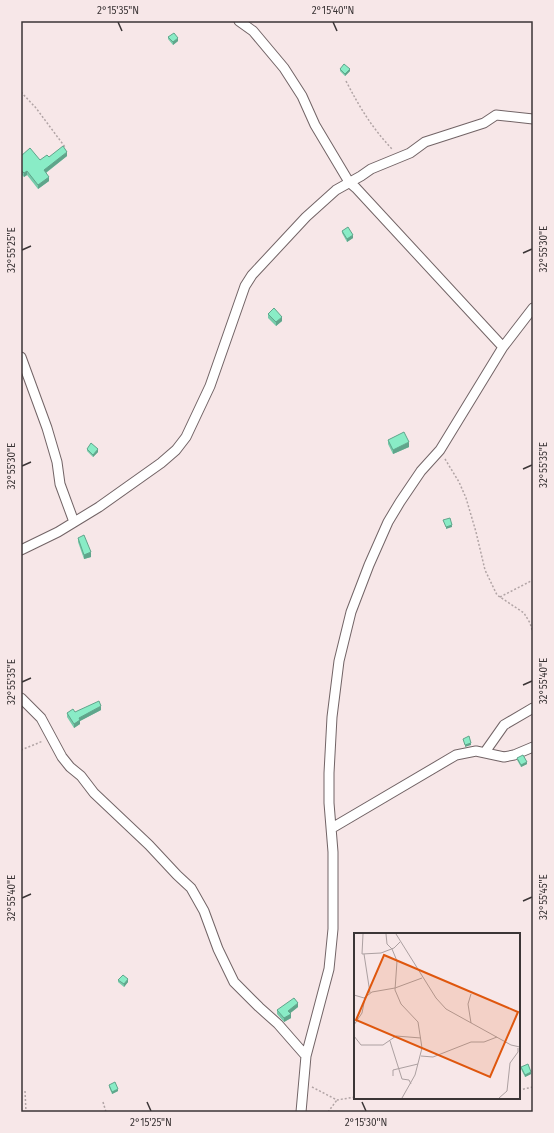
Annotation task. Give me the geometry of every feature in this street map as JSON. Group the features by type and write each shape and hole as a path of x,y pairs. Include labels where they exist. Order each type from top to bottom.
{"street":[{"path":"238,21 253,31 284,68 302,96 315,126 349,182 503,347"},
{"path":"21,550 99,507 176,450 186,437 210,386 245,286 252,275 306,217 336,190 371,169 410,153 425,142 484,124 496,115 533,119"},
{"path":"301,1112 306,1056 329,969 333,928 334,890 332,828 329,803 332,717 339,661 351,612 369,565 388,522 400,502 440,450 503,347 533,308"},
{"path":"21,357 47,428 60,484 74,522"},
{"path":"21,698 41,718 62,757 70,767 81,776 94,793 149,845 191,888 204,911 218,949 234,982 278,1024 306,1056"},
{"path":"485,752 504,725 533,708"},
{"path":"332,828 456,755 476,751 504,757 514,756 533,746"}],"path":[{"path":"346,81 368,121 399,157"},
{"path":"21,92 36,108 65,147"},
{"path":"440,450 459,482 466,498 485,570 497,595 524,613 530,623 533,633"},
{"path":"500,597 533,580"},
{"path":"21,750 52,737"},
{"path":"304,1083 337,1100 354,1097"},
{"path":"520,1090 533,1086"},
{"path":"25,1091 26,1112"},
{"path":"328,1112 337,1100"},
{"path":"103,1102 106,1112"}],"building":[{"path":"174,33 178,38 173,42 168,37"},
{"path":"344,64 350,69 345,74 340,69"},
{"path":"63,146 67,152 44,170 49,177 38,185 27,171 24,173 21,170 21,156 30,148 40,160 47,155 49,157"},
{"path":"348,227 353,235 347,239 342,231"},
{"path":"274,308 282,317 276,322 268,314"},
{"path":"404,432 409,442 393,450 388,440"},
{"path":"91,443 98,449 93,455 87,449"},
{"path":"450,518 452,525 446,527 443,520"},
{"path":"84,535 91,552 84,555 78,538"},
{"path":"99,701 101,706 79,718 80,720 74,724 67,713 73,709 75,712"},
{"path":"469,736 471,743 465,745 463,739"},
{"path":"523,755 527,762 521,765 517,758"},
{"path":"123,975 128,979 124,984 118,980"},
{"path":"294,998 298,1003 288,1011 291,1014 284,1018 277,1010"},
{"path":"528,1064 531,1072 525,1075 521,1067"},
{"path":"115,1082 118,1089 112,1092 109,1085"}]}
